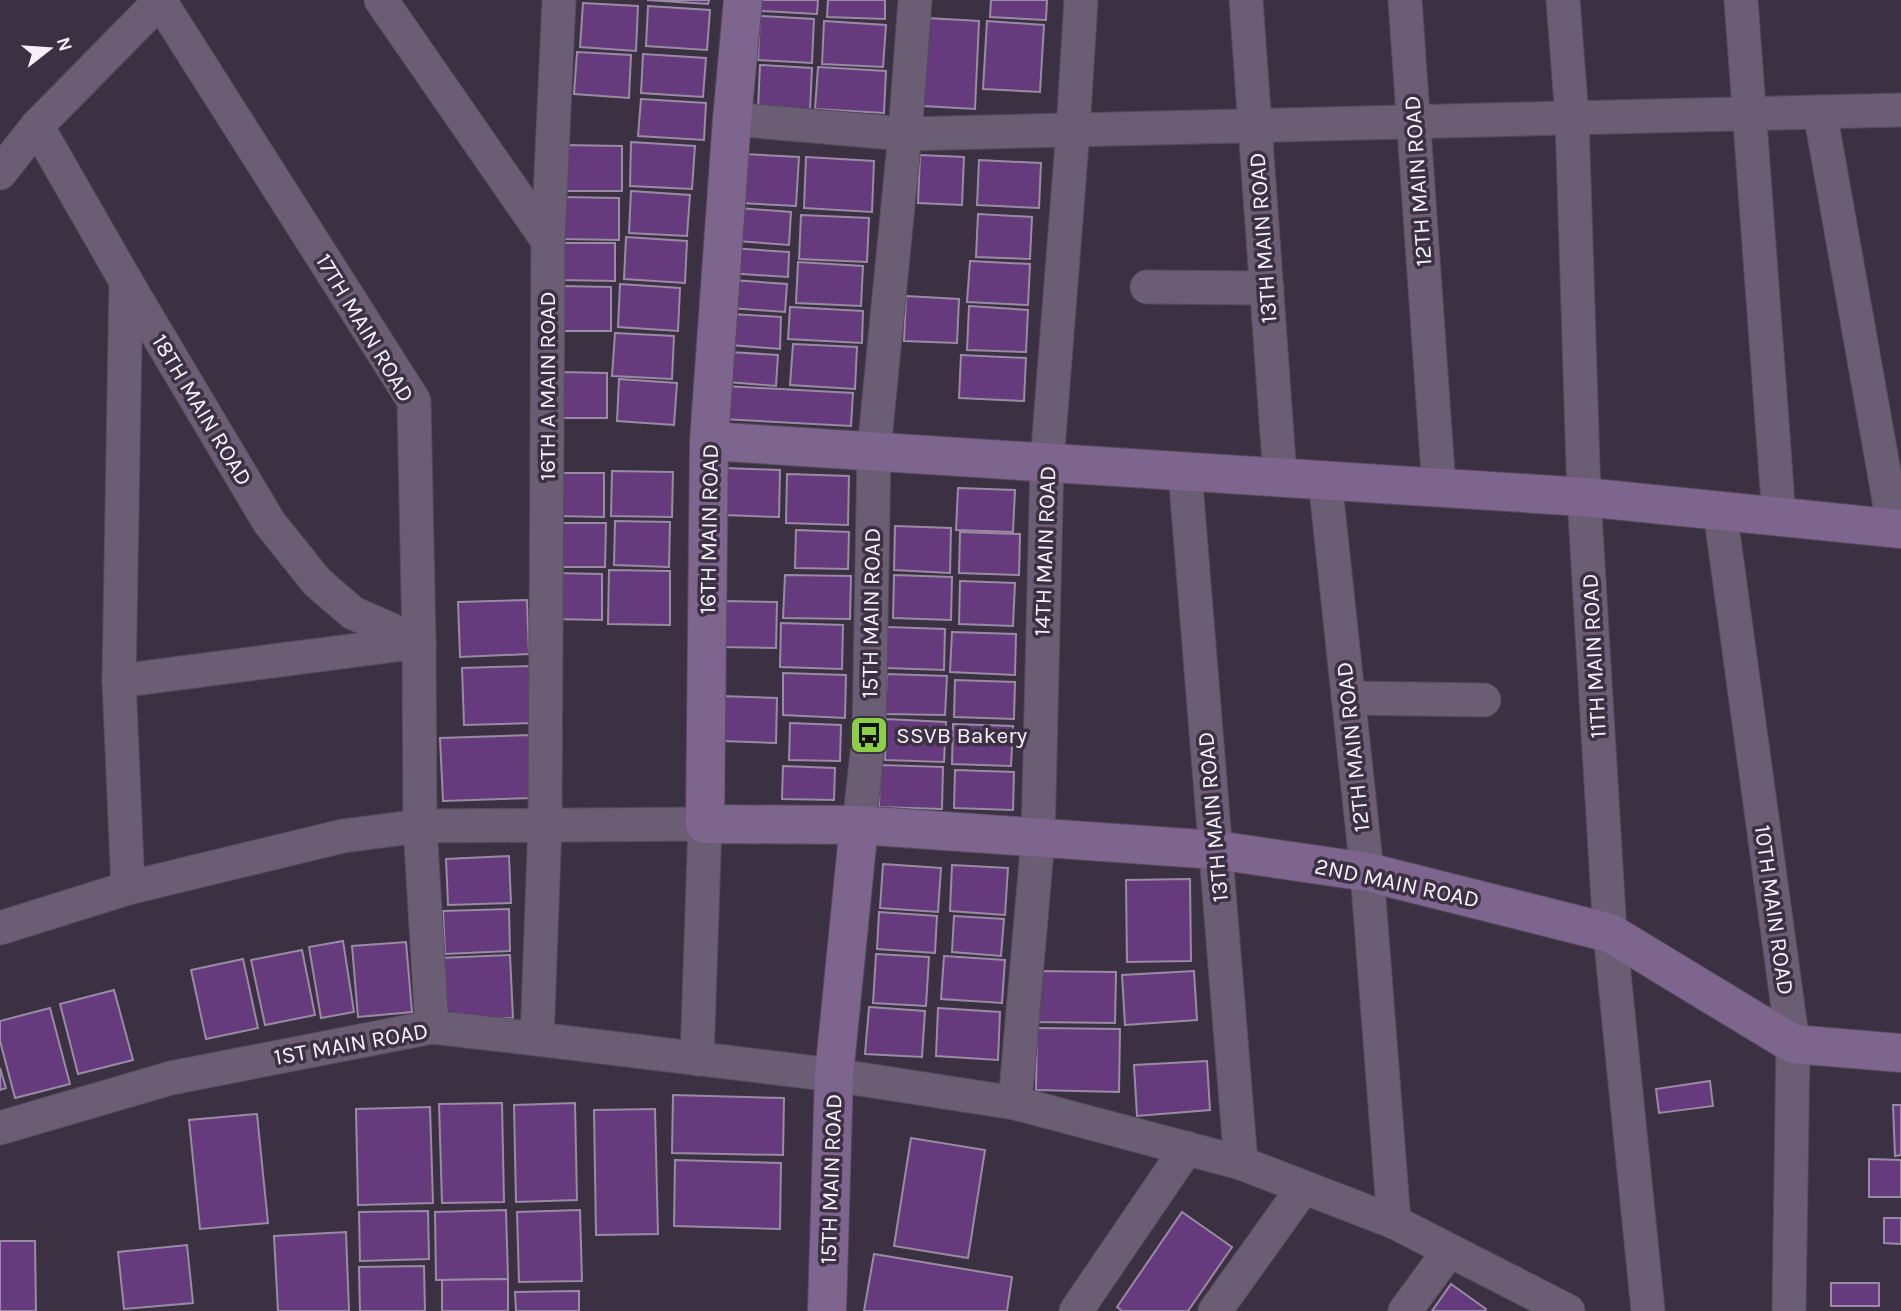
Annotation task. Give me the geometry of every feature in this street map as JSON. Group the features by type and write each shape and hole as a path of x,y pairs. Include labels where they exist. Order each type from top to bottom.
{"street":[{"path":"0,173 37,127 160,0"},
{"name":"17TH MAIN ROAD","path":"160,0 414,401 420,826 432,1027"},
{"path":"382,0 548,241"},
{"name":"16TH A MAIN ROAD","path":"537,1040 545,824 548,241 559,0"},
{"name":"16TH MAIN ROAD","path":"697,1059 705,824 709,441 743,0"},
{"name":"15TH MAIN ROAD","path":"827,1311 834,1074 869,735 874,450 905,134 915,0"},
{"name":"14TH MAIN ROAD","path":"1016,1103 1038,838 1047,462 1081,0"},
{"name":"13TH MAIN ROAD","path":"1246,0 1280,477"},
{"name":"12TH MAIN ROAD","path":"1405,0 1439,488"},
{"name":"11TH MAIN ROAD","path":"1563,0 1572,118 1584,497 1610,933 1648,1311"},
{"path":"1741,0 1779,517"},
{"path":"732,119 905,134 1901,110"},
{"path":"709,441 1584,497 1898,528 1819,112"},
{"name":"18TH MAIN ROAD","path":"37,127 269,522 317,582 353,612 419,642"},
{"path":"126,281 119,681 128,888"},
{"path":"1147,287 1267,288"},
{"name":"13TH MAIN ROAD","path":"1185,472 1241,1163"},
{"name":"12TH MAIN ROAD","path":"1325,481 1367,872 1394,1222"},
{"name":"10TH MAIN ROAD","path":"1720,511 1793,1044 1789,1311"},
{"path":"119,681 419,642"},
{"path":"1348,698 1484,700"},
{"path":"0,928 128,888 343,836 420,826 705,824"},
{"name":"2ND MAIN ROAD","path":"705,824 859,825 1216,850 1367,872 1610,933 1793,1044 1901,1053"},
{"name":"1ST MAIN ROAD","path":"0,1128 171,1078 432,1027 834,1074 1016,1103 1241,1163 1394,1222 1569,1311"},
{"path":"1076,1311 1187,1148"},
{"path":"1215,1311 1303,1188"},
{"path":"1405,1311 1449,1251"}],"building":[{"path":"647,0 709,0 708,4"},
{"path":"761,0 818,0 817,14 760,11"},
{"path":"828,0 885,0 885,19 827,17"},
{"path":"991,0 1047,0 1046,20 990,17"},
{"path":"583,3 638,6 636,51 580,47"},
{"path":"648,6 710,10 707,50 646,46"},
{"path":"760,16 814,19 812,63 758,60"},
{"path":"927,18 979,21 975,109 923,106"},
{"path":"824,21 886,25 883,67 822,64"},
{"path":"987,21 1044,25 1040,92 983,89"},
{"path":"577,52 631,55 629,98 574,94"},
{"path":"643,54 706,58 703,97 641,93"},
{"path":"760,65 812,68 810,110 758,108"},
{"path":"818,67 886,71 884,113 815,109"},
{"path":"641,99 706,103 704,140 638,136"},
{"path":"631,142 695,146 692,189 630,186"},
{"path":"564,145 622,146 622,191 564,191"},
{"path":"744,154 799,157 796,206 741,203"},
{"path":"920,155 964,157 962,205 918,203"},
{"path":"806,157 874,161 872,212 804,208"},
{"path":"979,160 1041,163 1039,208 977,205"},
{"path":"631,191 690,195 687,236 629,233"},
{"path":"563,197 619,198 619,240 562,239"},
{"path":"739,208 791,212 789,245 737,241"},
{"path":"978,214 1032,217 1030,259 976,257"},
{"path":"801,215 869,218 867,262 799,259"},
{"path":"626,237 687,241 685,283 624,279"},
{"path":"561,243 615,243 615,281 561,280"},
{"path":"730,248 789,252 788,277 728,273"},
{"path":"970,261 1030,264 1028,305 967,302"},
{"path":"798,262 863,266 861,306 796,303"},
{"path":"733,280 787,284 785,312 730,308"},
{"path":"620,284 680,288 678,331 618,327"},
{"path":"561,286 611,287 611,331 561,331"},
{"path":"906,296 959,299 957,343 904,341"},
{"path":"969,306 1028,310 1026,352 967,350"},
{"path":"790,307 863,311 862,343 788,339"},
{"path":"732,314 781,317 780,349 730,345"},
{"path":"615,333 674,336 672,379 612,376"},
{"path":"793,344 857,347 855,389 790,385"},
{"path":"730,352 778,355 776,386 728,382"},
{"path":"961,355 1026,358 1024,401 959,398"},
{"path":"561,372 607,373 607,418 561,418"},
{"path":"619,379 677,383 674,425 617,421"},
{"path":"724,386 853,393 851,426 722,419"},
{"path":"725,468 780,470 779,517 724,515"},
{"path":"612,471 673,472 672,517 611,516"},
{"path":"557,473 604,473 604,517 557,516"},
{"path":"787,474 849,476 848,525 786,523"},
{"path":"958,488 1015,490 1013,532 956,530"},
{"path":"615,521 670,522 669,567 614,565"},
{"path":"556,523 606,523 605,567 556,567"},
{"path":"895,526 951,528 950,573 894,570"},
{"path":"796,530 849,532 848,569 795,568"},
{"path":"960,532 1020,534 1019,575 959,573"},
{"path":"609,570 670,571 670,625 608,624"},
{"path":"553,573 602,574 602,620 553,619"},
{"path":"785,575 851,576 850,619 783,618"},
{"path":"894,575 952,577 951,620 893,618"},
{"path":"960,581 1015,583 1013,626 959,624"},
{"path":"527,600 529,654 460,657 458,602"},
{"path":"723,601 777,602 776,648 722,647"},
{"path":"781,623 843,625 842,669 780,667"},
{"path":"887,627 945,629 944,670 886,668"},
{"path":"952,632 1016,634 1015,675 950,672"},
{"path":"530,666 532,723 464,725 462,668"},
{"path":"783,673 846,675 845,718 783,715"},
{"path":"887,674 947,676 945,715 885,714"},
{"path":"955,680 1015,682 1014,719 954,717"},
{"path":"722,696 777,698 776,743 721,741"},
{"path":"886,719 946,722 944,762 885,760"},
{"path":"790,723 841,725 840,761 789,760"},
{"path":"953,724 1013,726 1011,766 952,764"},
{"path":"530,735 533,798 443,801 440,738"},
{"path":"880,765 943,767 942,809 879,807"},
{"path":"783,766 835,768 834,800 782,799"},
{"path":"955,770 1014,772 1013,810 954,808"},
{"path":"509,856 511,903 448,905 446,859"},
{"path":"883,864 941,868 938,912 880,908"},
{"path":"952,865 1008,868 1005,915 950,911"},
{"path":"1190,879 1191,961 1127,962 1126,880"},
{"path":"509,909 510,951 445,954 443,911"},
{"path":"879,912 937,916 935,953 877,949"},
{"path":"954,916 1004,919 1001,956 952,952"},
{"path":"343,941 354,1012 321,1018 309,947"},
{"path":"406,942 412,1012 358,1017 352,946"},
{"path":"302,950 315,1015 265,1025 251,960"},
{"path":"876,954 929,957 926,1006 873,1003"},
{"path":"510,955 513,1018 441,1021 439,958"},
{"path":"944,956 1005,960 1002,1003 941,999"},
{"path":"243,959 258,1028 206,1039 191,970"},
{"path":"1035,971 1116,972 1115,1023 1034,1022"},
{"path":"1194,971 1197,1020 1125,1025 1122,975"},
{"path":"114,990 133,1060 78,1074 60,1004"},
{"path":"869,1007 925,1011 922,1057 865,1054"},
{"path":"50,1008 70,1084 15,1098 0,1041 0,1021"},
{"path":"938,1008 1000,1012 998,1060 936,1056"},
{"path":"1037,1028 1120,1029 1119,1092 1036,1090"},
{"path":"1207,1061 1210,1110 1137,1116 1134,1065"},
{"path":"0,1068 6,1088 0,1090"},
{"path":"1710,1081 1713,1106 1659,1113 1656,1089"},
{"path":"673,1095 784,1098 783,1155 672,1153"},
{"path":"502,1103 504,1202 442,1203 439,1104"},
{"path":"575,1103 577,1200 516,1202 514,1105"},
{"path":"1893,1105 1901,1105 1901,1155 1895,1156"},
{"path":"430,1107 433,1203 358,1205 356,1109"},
{"path":"655,1109 658,1234 596,1235 594,1110"},
{"path":"257,1114 268,1223 200,1229 189,1120"},
{"path":"911,1138 985,1150 968,1258 894,1246"},
{"path":"1869,1159 1901,1160 1901,1197 1869,1197"},
{"path":"675,1160 781,1163 780,1229 674,1226"},
{"path":"506,1210 508,1279 436,1280 435,1212"},
{"path":"580,1210 582,1281 519,1282 517,1212"},
{"path":"428,1211 429,1259 360,1261 359,1212"},
{"path":"1182,1212 1232,1247 1188,1311 1122,1311 1117,1307"},
{"path":"1884,1218 1901,1218 1901,1244 1884,1243"},
{"path":"346,1232 349,1311 278,1311 274,1236"},
{"path":"0,1241 35,1241 36,1311 0,1311"},
{"path":"187,1245 193,1303 124,1309 118,1252"},
{"path":"874,1254 1012,1277 1007,1311 864,1311"},
{"path":"424,1266 425,1311 360,1311 359,1267"},
{"path":"508,1279 508,1311 442,1311 442,1280"},
{"path":"1831,1283 1879,1283 1879,1306 1831,1306"},
{"path":"1451,1284 1486,1309 1485,1311 1432,1311"},
{"path":"579,1291 579,1311 516,1311 515,1292"}],"place":[{"name":"SSVB Bakery","path":"869,735"}]}
